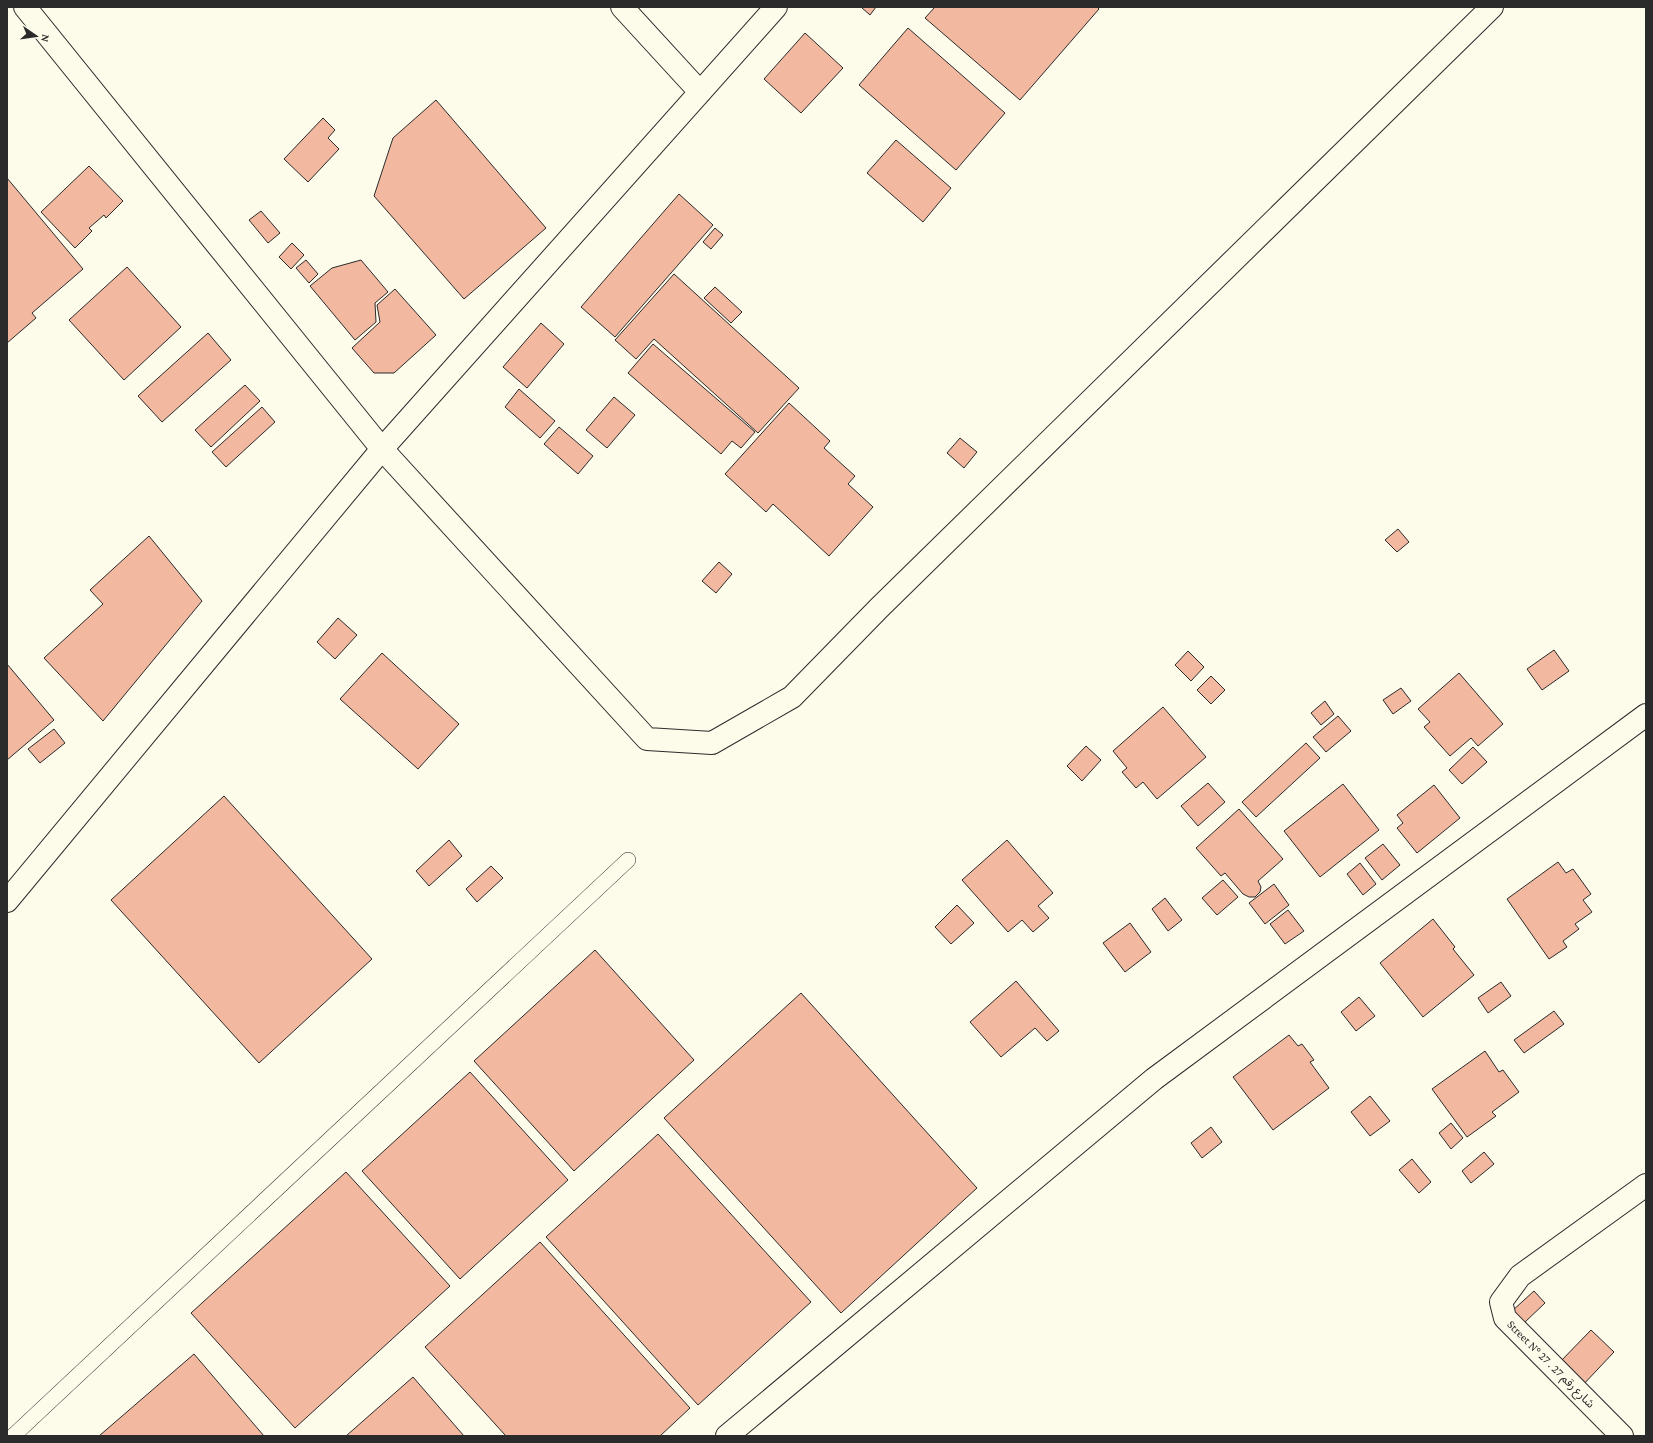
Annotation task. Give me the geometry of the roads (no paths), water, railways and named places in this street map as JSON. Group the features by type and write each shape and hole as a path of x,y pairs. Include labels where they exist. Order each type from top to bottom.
{"street":[{"path":"24,7 382,449 647,738 712,743 792,697 879,608 1492,7"},
{"path":"622,7 700,92"},
{"path":"7,901 382,449 776,7"},
{"path":"727,1436 1154,1079 1646,715"},
{"name":"Street N° 27 . شارع رقم 27","path":"1622,1436 1505,1318 1501,1302 1520,1276 1646,1185"}],"lane":[{"path":"13,1436 628,860"}]}
